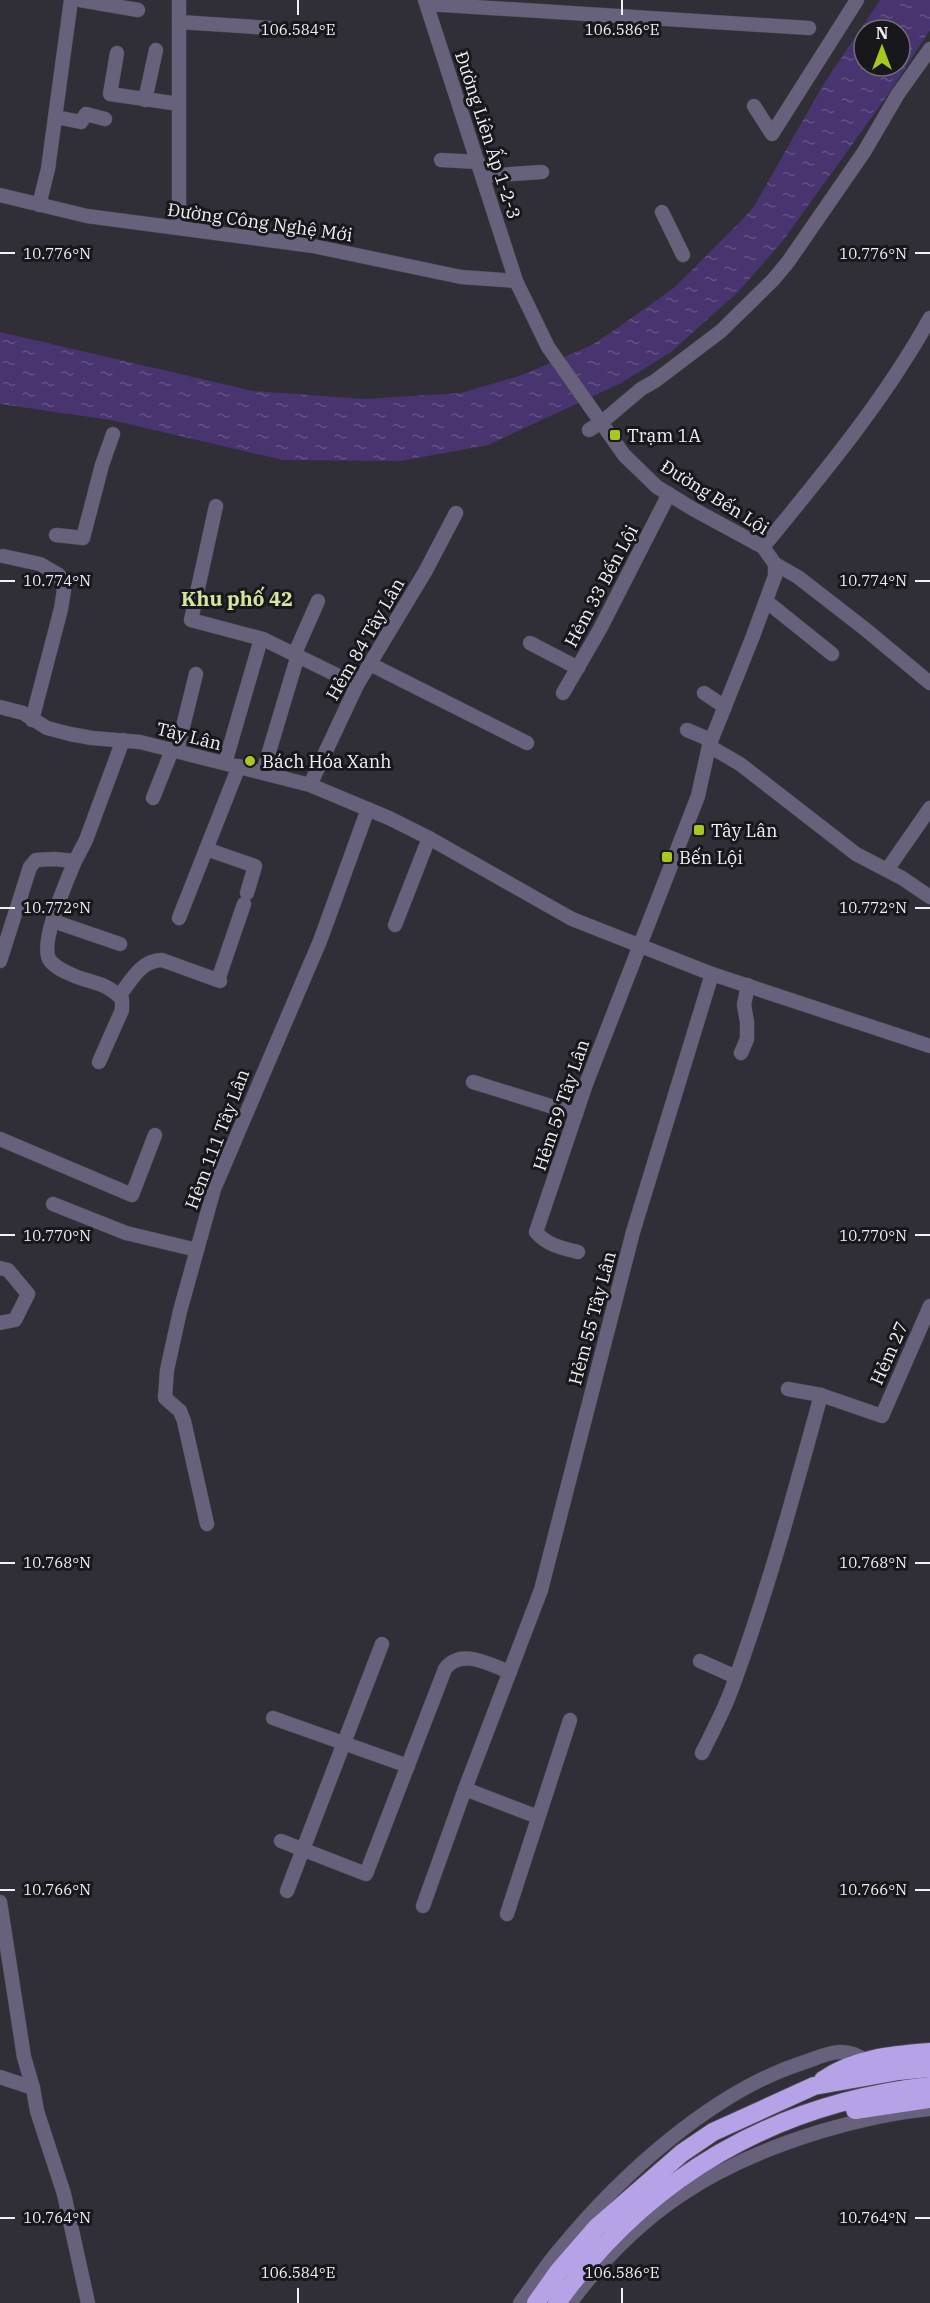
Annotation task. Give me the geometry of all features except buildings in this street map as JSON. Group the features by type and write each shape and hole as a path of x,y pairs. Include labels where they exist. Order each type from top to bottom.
{"highway":[{"path":"536,2303 558,2272 597,2227 682,2153 713,2132 814,2086 846,2066 930,2052"},
{"path":"814,2086 890,2072 930,2068"},
{"path":"557,2303 588,2263 621,2229 661,2192 700,2163 751,2135 818,2108 877,2093 930,2086"},
{"path":"751,2135 847,2112 930,2099"}],"street":[{"path":"39,205 48,169 71,0"},
{"path":"80,0 138,10"},
{"path":"179,228 180,0"},
{"path":"754,106 772,134 857,0"},
{"path":"426,2 507,4 809,28"},
{"name":"Đường Liên Ấp 1-2-3","path":"426,2 516,280 554,356"},
{"path":"179,22 270,28"},
{"path":"589,430 602,422 640,389 655,381 721,331 773,280 864,152 898,94 930,49"},
{"path":"145,100 156,50"},
{"path":"117,53 110,94 179,104"},
{"path":"56,117 81,122 86,114 105,119"},
{"path":"441,160 478,162"},
{"path":"483,176 542,172"},
{"name":"Đường Công Nghệ Mới","path":"0,195 87,216 314,246 461,277 516,280"},
{"path":"662,212 683,255"},
{"path":"763,546 845,447 913,350 930,318"},
{"name":"Đường Bến Lội","path":"554,356 591,405 624,455 657,487 763,546 776,564"},
{"path":"56,535 83,538 102,465 113,434"},
{"name":"Hẻm 33 Bến Lội","path":"563,693 669,494"},
{"path":"216,506 191,620 261,639 297,654 357,685"},
{"name":"Hẻm 84 Tây Lân","path":"310,785 357,685 425,572 456,513"},
{"path":"3,555 40,564 59,575 64,590 32,720"},
{"path":"638,946 698,796 710,743 766,601 775,576 776,564 798,577 866,629 930,683"},
{"path":"263,772 297,654 318,601"},
{"path":"766,601 832,654"},
{"path":"179,918 206,849 232,765 261,639"},
{"path":"530,643 578,668"},
{"path":"370,664 527,743"},
{"path":"153,798 174,751 196,674"},
{"path":"704,693 724,707"},
{"name":"Tây Lân","path":"0,706 23,713 47,728 70,734 123,740 310,785 429,838 572,919 712,974 930,1046"},
{"path":"687,730 740,764 856,854 888,870 930,897"},
{"path":"99,1062 122,1010 122,999 110,987 54,966 49,958 46,942 62,893 86,840 123,740"},
{"path":"888,870 930,808"},
{"name":"Hẻm 111 Tây Lân","path":"207,1524 184,1421 180,1411 165,1398 167,1370 176,1330 214,1189 320,941 368,809"},
{"path":"394,925 429,838"},
{"path":"119,996 142,967 152,960 162,960 219,981 255,866 206,849"},
{"path":"0,961 30,867 36,860 75,861"},
{"path":"53,921 120,944"},
{"name":"Hẻm 59 Tây Lân","path":"578,1252 543,1241 536,1232 576,1114 638,946"},
{"name":"Hẻm 55 Tây Lân","path":"423,1906 541,1590 633,1232 712,974"},
{"path":"741,1053 747,1039 744,1005 748,985"},
{"path":"473,1082 576,1114"},
{"path":"0,1139 132,1194 155,1135"},
{"path":"53,1204 126,1233 197,1250"},
{"path":"0,1268 8,1270 28,1294 15,1320 0,1323"},
{"name":"Hẻm 27","path":"821,1395 882,1416 930,1306"},
{"path":"702,1754 736,1677 777,1551 821,1395 788,1389"},
{"path":"287,1891 382,1644"},
{"path":"281,1841 366,1874 445,1669 458,1659 468,1658 510,1672"},
{"path":"700,1661 736,1677"},
{"path":"273,1718 408,1766"},
{"path":"507,1914 570,1720"},
{"path":"465,1789 538,1817"},
{"path":"0,1902 24,2057 37,2111 66,2203 88,2303"},
{"path":"520,2303 561,2248 605,2199 656,2152 700,2116 746,2087 774,2073 834,2052 852,2052 866,2061"},
{"path":"0,2077 33,2088"},
{"path":"570,2303 593,2272 630,2235 666,2204 703,2179 765,2151 809,2135 886,2115 930,2109"}],"water":[{"path":"880,0 930,0 930,30 912,58 912,18 868,18"},
{"path":"852,42 852,78 899,78 782,242 738,292 671,352 621,383 488,445 401,461 283,460 111,420 0,404 0,332 253,391 364,399 461,393 522,375 590,346 675,287 753,208 823,85"}],"place":[{"name":"Trạm 1A","path":"615,435"},
{"name":"Bách Hóa Xanh","path":"250,761"},
{"name":"Tây Lân","path":"699,830"},
{"name":"Bến Lội","path":"667,857"}],"district":[{"name":"Khu phố 42","path":"237,598"}]}
